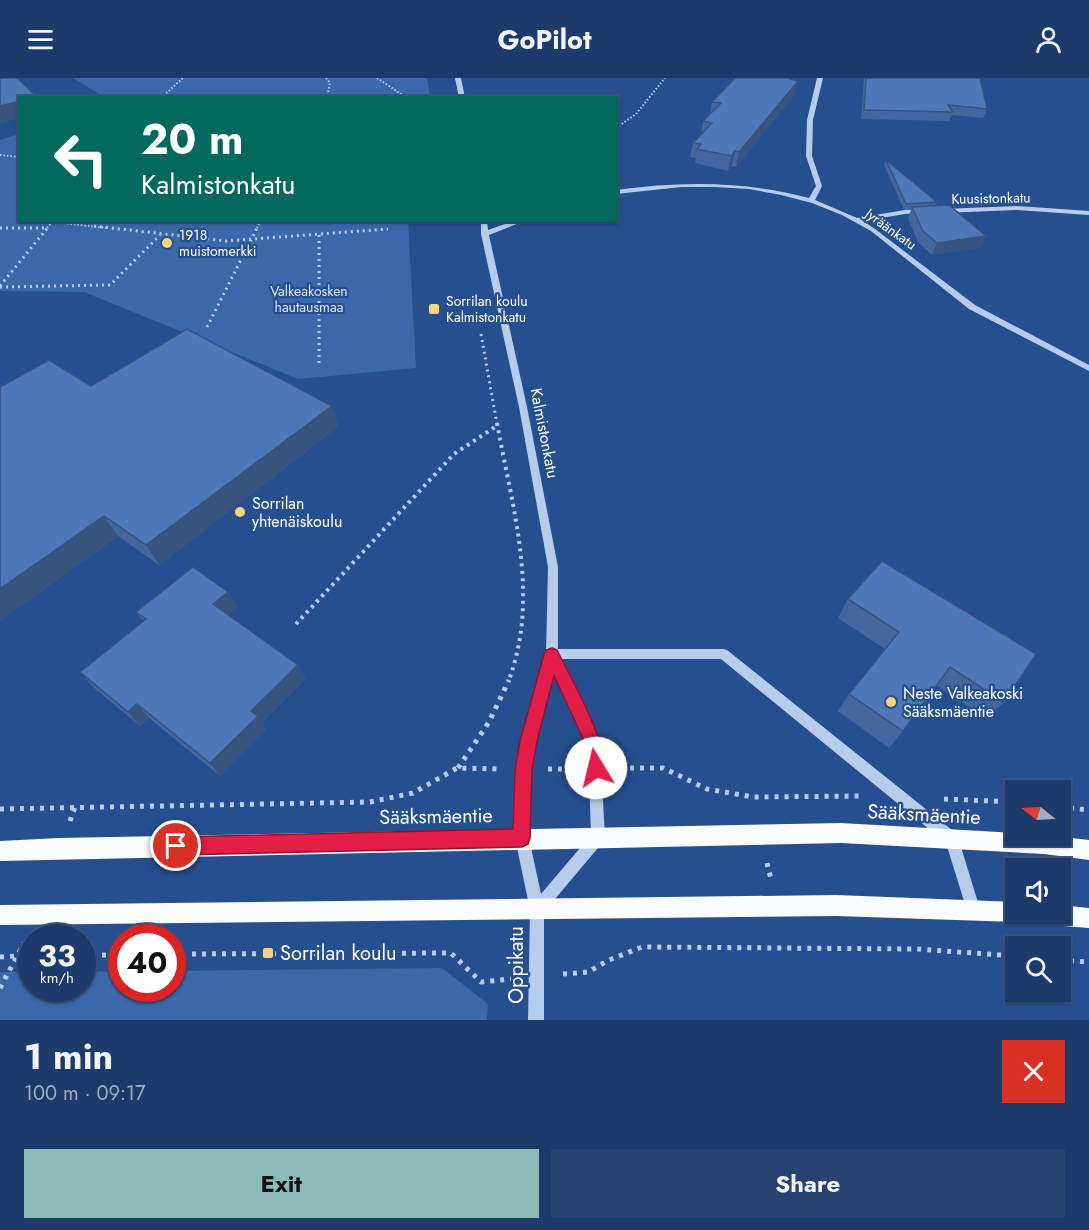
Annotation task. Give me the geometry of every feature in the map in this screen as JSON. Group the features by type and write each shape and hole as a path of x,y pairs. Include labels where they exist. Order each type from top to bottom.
{"main road":[{"name":"Sääksmäentie","path":"0,851 522,838 841,833 1044,844 1089,850"},
{"path":"0,915 271,910 537,910 776,904 1005,911"},
{"path":"1071,917 1089,918"}],"street":[{"path":"458,78 462,96"},
{"path":"810,202 819,186 809,156 810,120 820,78"},
{"name":"Jyräänkatu","path":"618,192 693,183 760,190 810,202 858,220 972,307 1089,368"},
{"name":"Kuusistonkatu","path":"858,220 906,212 1006,208 1089,213"},
{"name":"Kalmistonkatu","path":"484,222 523,407 553,567 552,654 528,741 524,770 522,838 537,910"},
{"path":"485,234 518,222"},
{"path":"552,654 723,654 952,839 973,909"},
{"name":"Kalmistonkatu","path":"552,654 594,745 598,837"},
{"path":"537,910 598,837"},
{"name":"Oppikatu","path":"536,1020 537,910"}],"path":[{"path":"161,96 183,78"},
{"path":"326,78 330,83 327,96"},
{"path":"377,78 404,96"},
{"path":"618,127 636,114 665,78"},
{"path":"0,155 18,157"},
{"path":"0,287 52,222"},
{"path":"61,222 226,241 388,229"},
{"path":"207,327 260,222"},
{"path":"0,228 48,228"},
{"path":"0,287 110,285 160,235"},
{"path":"319,235 319,367"},
{"path":"457,768 496,713 516,665 524,615 524,576 480,332"},
{"path":"296,624 454,454 523,407"},
{"path":"753,797 786,949"},
{"path":"0,809 75,807"},
{"path":"1071,808 1089,810"},
{"path":"186,954 451,953 481,982 588,972 609,960 642,947 916,949 1005,956"},
{"path":"0,957 18,956"},
{"path":"1071,961 1089,962"}],"green space":[{"path":"73,78 427,78 430,96 102,96"},
{"name":"Valkeakosken hautausmaa","path":"18,134 18,222 408,222 416,368 298,379 84,292 0,291 0,140"},
{"path":"442,968 488,1004 487,1020 0,1020 0,972 18,972 18,1002 96,1002 96,972 108,971 108,1002 186,1002 186,971"}],"building":[{"path":"0,78 17,78 36,96 18,96 18,102 0,106"},
{"path":"735,78 788,78 798,81 739,152 735,151 731,156 697,149 701,144 693,143 712,123 703,121 721,103 712,102"},
{"path":"866,78 980,78 987,109 948,105 953,112 864,110"},
{"path":"886,160 937,202 906,204"},
{"path":"949,205 986,236 937,243 923,231 912,207"},
{"path":"187,329 332,406 146,545 104,516 0,589 0,387 49,360 91,386"},
{"path":"882,561 1036,654 1004,702 950,667 903,731 849,694 899,632 848,599"},
{"path":"193,567 228,592 213,604 298,665 251,711 258,716 210,763 137,704 128,712 80,672 146,619 136,612"}],"place":[{"name":"1918 muistomerkki","path":"167,243"},
{"name":"Sorrilan koulu Kalmistonkatu","path":"434,309"},
{"name":"Sorrilan yhtenäiskoulu","path":"240,512"},
{"name":"Neste Valkeakoski Sääksmäentie","path":"891,702"},
{"name":"Sorrilan koulu","path":"268,953"}],"route":[{"path":"176,846 522,838 524,770 528,741 552,654 594,745 596,768"}]}
